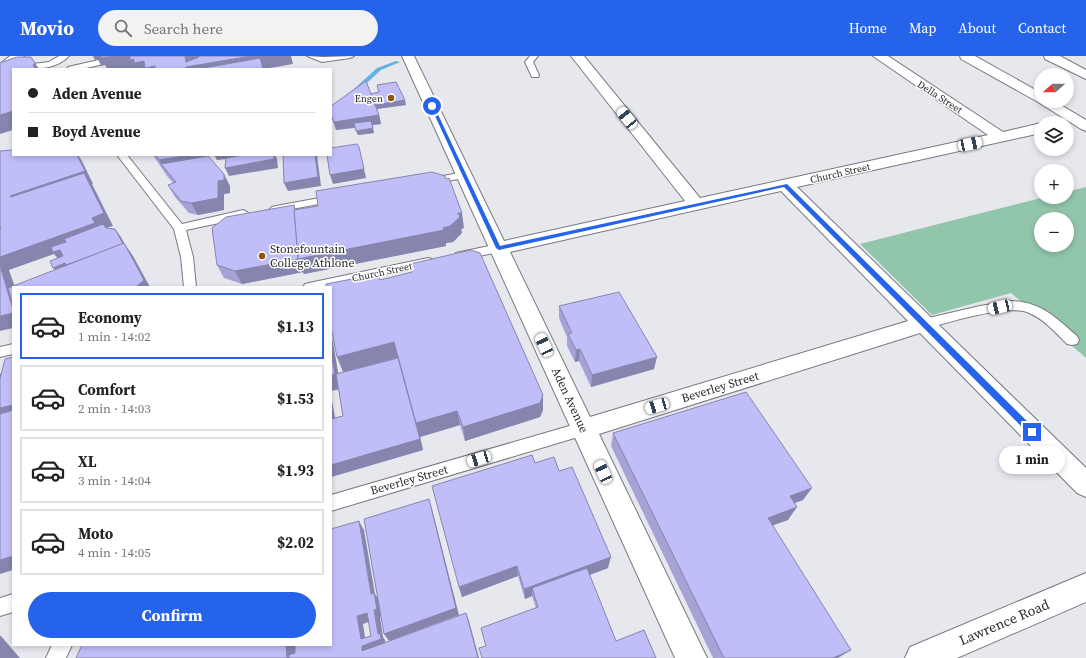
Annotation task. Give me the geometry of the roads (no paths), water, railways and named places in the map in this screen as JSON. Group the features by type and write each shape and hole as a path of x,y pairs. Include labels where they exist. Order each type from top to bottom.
{"street":[{"path":"0,71 18,56"},
{"name":"Aden Avenue","path":"411,56 464,175 691,658"},
{"path":"577,56 697,205"},
{"name":"Della Street","path":"878,56 1001,137"},
{"path":"966,56 1034,95"},
{"path":"1050,56 1086,75"},
{"path":"1056,108 1079,122"},
{"name":"Church Street","path":"499,248 1034,130"},
{"path":"785,185 1086,485"},
{"name":"Beverley Street","path":"583,428 924,324"},
{"name":"Lawrence Road","path":"921,658 1086,587"}],"lane":[{"path":"36,56 54,66"},
{"path":"32,68 54,66 65,56"},
{"path":"75,68 127,56"},
{"path":"311,56 322,60 350,56"},
{"path":"534,56 529,62 535,75"},
{"path":"0,71 12,70"},
{"path":"123,156 179,228 188,256 190,286"},
{"path":"417,184 464,175"},
{"path":"269,210 347,196"},
{"path":"179,228 253,213"},
{"name":"Church Street","path":"314,286 499,248"},
{"path":"924,324 1000,307 1022,305 1033,309 1042,315 1072,340"},
{"path":"0,352 12,349"},
{"name":"Beverley Street","path":"332,503 583,428"},
{"path":"0,607 12,603"},
{"path":"56,658 62,646"}],"waterway":[{"path":"356,90 379,69 398,62"}],"place":[{"name":"Engen","path":"391,98"},
{"name":"Stonefountain College Athlone","path":"262,256"}]}
